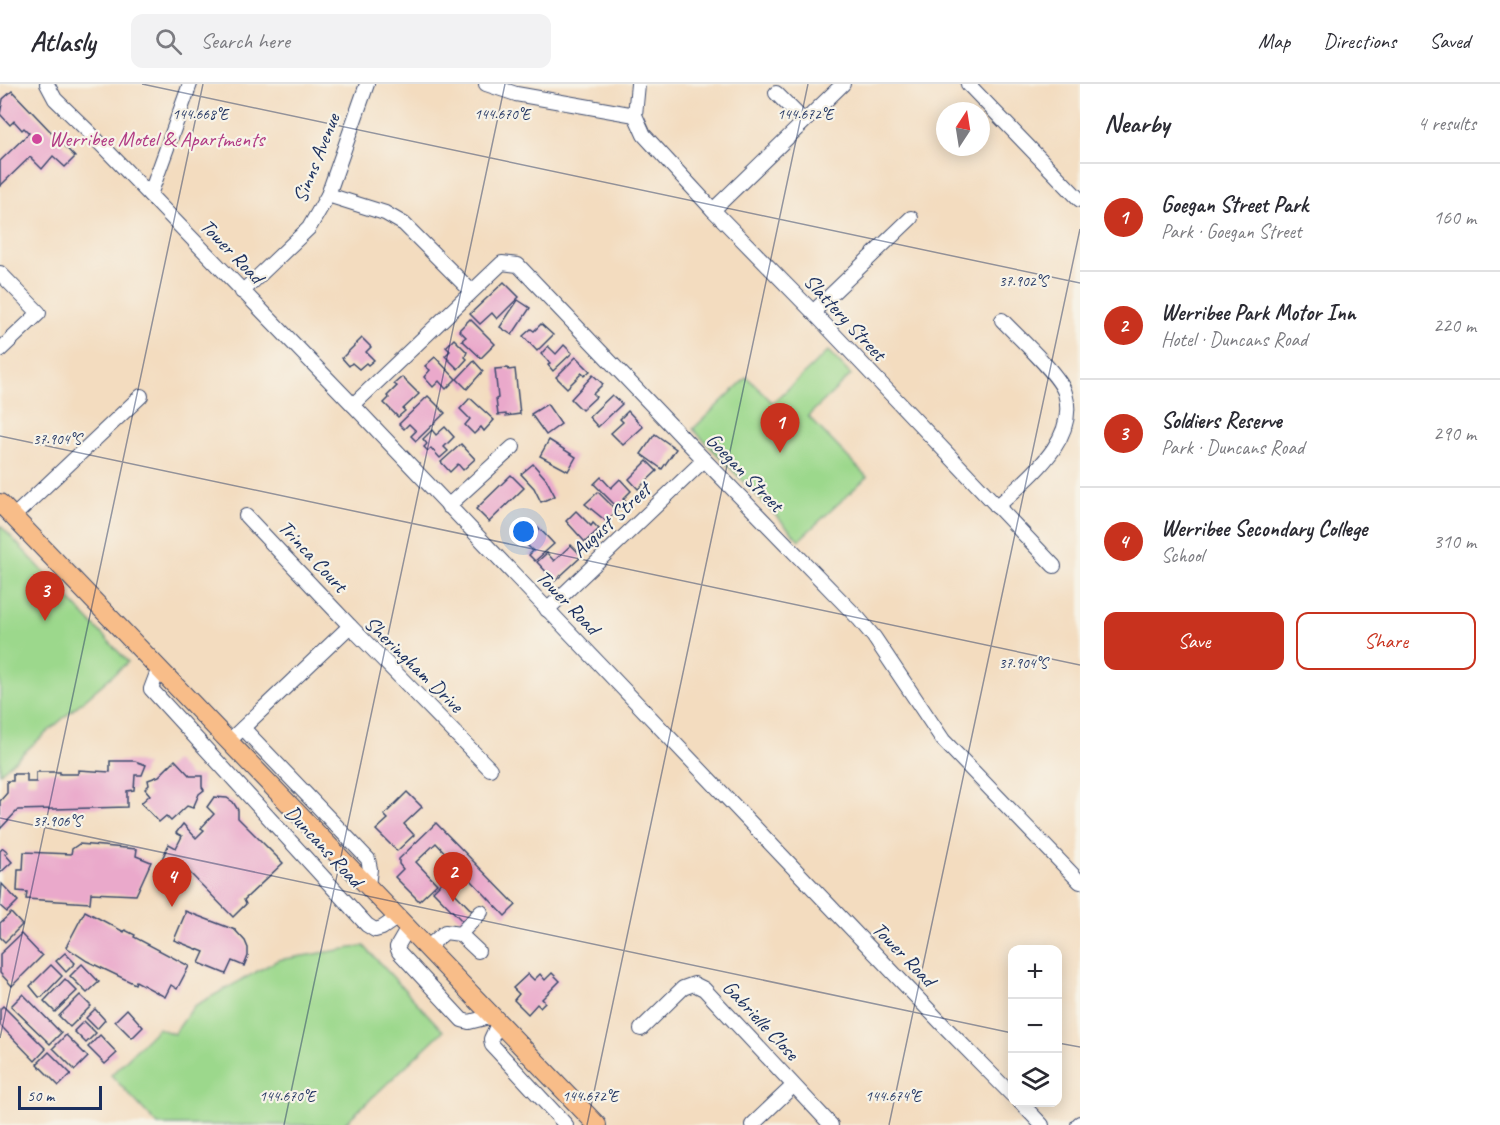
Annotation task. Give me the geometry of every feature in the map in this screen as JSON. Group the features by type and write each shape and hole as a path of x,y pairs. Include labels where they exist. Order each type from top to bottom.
{"main road":[{"name":"Duncans Road","path":"0,503 597,1125"}],"street":[{"name":"Tower Road","path":"47,84 55,99 353,405 1008,1091"},
{"path":"150,195 190,84"},
{"name":"Sinns Avenue","path":"242,292 309,228 328,195 367,84"},
{"path":"486,84 516,94 635,115 638,84"},
{"path":"713,210 843,84"},
{"path":"968,84 1080,200"},
{"path":"776,93 804,122"},
{"name":"Slattery Street","path":"635,115 644,135 713,210 1054,566"},
{"path":"328,195 385,213 404,224 471,291"},
{"path":"813,312 911,218"},
{"name":"Goegan Street","path":"353,405 502,263 518,265 859,619 874,637 944,740 1080,882"},
{"path":"0,273 39,313 3,340"},
{"path":"997,507 1045,460 1060,440 1067,416 1065,392 1052,374 1002,320"},
{"path":"14,516 141,396"},
{"path":"448,506 513,447"},
{"name":"August Street","path":"547,610 704,460"},
{"name":"Trinca Court","path":"246,516 350,626"},
{"name":"Sheringham Drive","path":"229,741 350,626 490,769"},
{"name":"Duncans Road","path":"159,668 151,689 367,925 375,930 403,923"},
{"name":"Duncans Road","path":"243,728 368,859 370,869 368,886"},
{"path":"225,771 243,755"},
{"name":"Duncans Road","path":"258,771 278,774 294,781"},
{"path":"460,934 481,912"},
{"path":"403,923 397,947 399,952 462,1020 469,1022 496,1019 491,1039 492,1045 566,1125"},
{"path":"427,948 445,932 460,934 478,951"},
{"name":"Gabrielle Close","path":"641,1029 683,988 694,984 704,989 831,1125"},
{"name":"Gabrielle Close","path":"752,1125 793,1086"},
{"path":"1025,1107 1042,1125"}],"green space":[{"path":"828,351 851,375 808,416 867,477 799,540 693,429 747,377 773,403"},
{"path":"0,525 128,662 0,773"},
{"path":"364,946 443,1031 343,1125 158,1125 111,1075 158,1028 174,1034 194,1006 278,960"}],"building":[{"path":"12,91 75,157 65,167 53,156 42,169 30,157 0,186 0,161 29,133 24,128 22,130 14,121 10,125 0,114 3,99"},
{"path":"504,282 519,297 497,319 492,313 480,324 470,314"},
{"path":"518,300 530,308 512,335 500,327"},
{"path":"470,319 495,344 481,358 462,340 466,337 459,330"},
{"path":"541,324 553,335 537,351 523,336 531,329 534,331"},
{"path":"362,338 371,347 366,352 374,360 359,369 352,363 349,366 342,358"},
{"path":"454,339 467,352 465,357 467,359 458,369 445,356 450,351 446,347"},
{"path":"564,345 572,353 553,371 548,365 550,363 541,354 548,346 556,354"},
{"path":"435,357 456,379 446,389 439,381 433,387 424,377 430,370 425,366"},
{"path":"576,357 590,371 584,376 582,373 567,388 556,377"},
{"path":"474,361 483,371 467,389 457,379"},
{"path":"508,368 509,370 515,369 520,414 498,415 495,369"},
{"path":"593,375 603,384 593,394 596,397 582,410 571,399"},
{"path":"402,377 419,394 398,417 384,403 389,398 387,396 397,386 394,384"},
{"path":"612,395 622,404 598,427 589,417"},
{"path":"428,396 445,413 416,441 411,436 416,431 409,424 404,429 399,424"},
{"path":"470,398 494,420 484,431 481,427 474,434 465,425 470,419 460,409"},
{"path":"547,404 561,424 546,435 531,414"},
{"path":"628,411 643,427 623,445 611,433 623,422 620,419"},
{"path":"445,427 454,437 444,447 448,451 440,458 431,448 428,451 424,447 427,444 423,439 432,430 436,435"},
{"path":"655,434 676,449 662,469 641,454"},
{"path":"549,440 576,457 568,471 540,456"},
{"path":"461,444 475,459 463,470 458,464 450,472 441,462"},
{"path":"647,461 657,471 638,489 629,479"},
{"path":"533,464 546,479 555,496 541,502 534,488 521,474"},
{"path":"511,475 524,488 489,522 476,509"},
{"path":"601,477 611,488 620,479 631,491 623,499 627,503 619,509 594,484"},
{"path":"598,492 617,511 606,521 585,504"},
{"path":"576,511 591,526 593,523 599,529 585,542 566,521"},
{"path":"539,528 554,544 535,561 529,555 533,551 526,544"},
{"path":"571,545 582,556 555,581 537,562 547,553 554,561"},
{"path":"175,760 190,776 202,776 204,790 199,794 193,808 187,806 171,821 166,816 159,822 141,803 150,795 145,789 149,785 148,780 159,776"},
{"path":"110,761 135,761 146,765 142,775 135,775 134,790 127,791 127,807 18,810 0,829 0,801 7,793 7,781 13,781 13,774 27,774 27,782 36,782 36,772 78,774 78,770 110,772"},
{"path":"407,792 422,807 404,824 414,835 397,851 376,830 388,819 384,815"},
{"path":"214,797 227,798 233,802 238,810 238,818 283,863 244,900 246,904 233,917 190,873 162,859 169,844 176,848 182,836 176,833 183,824 196,838 204,830 201,828 214,814 207,807"},
{"path":"436,823 516,905 505,916 436,843 416,862 437,884 419,901 395,877 403,869 399,864 399,859"},
{"path":"79,844 137,849 136,856 151,862 136,895 91,893 90,903 26,899 27,892 17,891 18,870 23,870 24,852 71,854 72,849"},
{"path":"3,848 8,852 5,854 12,862 0,873 0,851"},
{"path":"443,881 474,913 464,923 433,891"},
{"path":"2,884 18,901 7,912 0,906"},
{"path":"85,911 124,932 125,930 135,935 134,937 189,966 177,989 171,985 165,997 136,981 135,984 87,961 66,947"},
{"path":"185,911 235,930 248,948 244,966 232,961 226,974 199,963 204,952 174,940"},
{"path":"11,913 22,925 5,942 0,937 0,923"},
{"path":"21,934 42,956 12,986 0,973 0,954"},
{"path":"65,953 75,963 66,972 56,961"},
{"path":"82,964 99,982 87,993 70,976"},
{"path":"51,965 62,976 42,997 39,997 30,986"},
{"path":"552,973 560,981 542,999 545,1002 540,1007 537,1004 528,1014 514,1000 519,994 513,988 528,974 534,980 540,974 545,980"},
{"path":"65,979 77,991 55,1012 44,1001"},
{"path":"23,994 61,1033 50,1044 11,1006"},
{"path":"80,995 91,1006 70,1027 59,1016"},
{"path":"3,1006 46,1049 35,1061 0,1025 0,1009"},
{"path":"95,1009 105,1020 97,1029 86,1018"},
{"path":"127,1009 143,1027 132,1038 115,1021"},
{"path":"84,1021 96,1033 86,1043 74,1031"},
{"path":"66,1035 88,1057 75,1070 53,1048"},
{"path":"100,1035 117,1053 105,1064 88,1047"},
{"path":"49,1052 71,1074 59,1086 37,1064"}],"place":[{"name":"Werribee Motel & Apartments","path":"37,139"},
{"name":"Goegan Street Park","path":"780,453"},
{"name":"Soldiers Reserve","path":"45,621"},
{"name":"Werribee Park Motor Inn","path":"453,902"},
{"name":"Werribee Secondary College","path":"172,907"}]}
